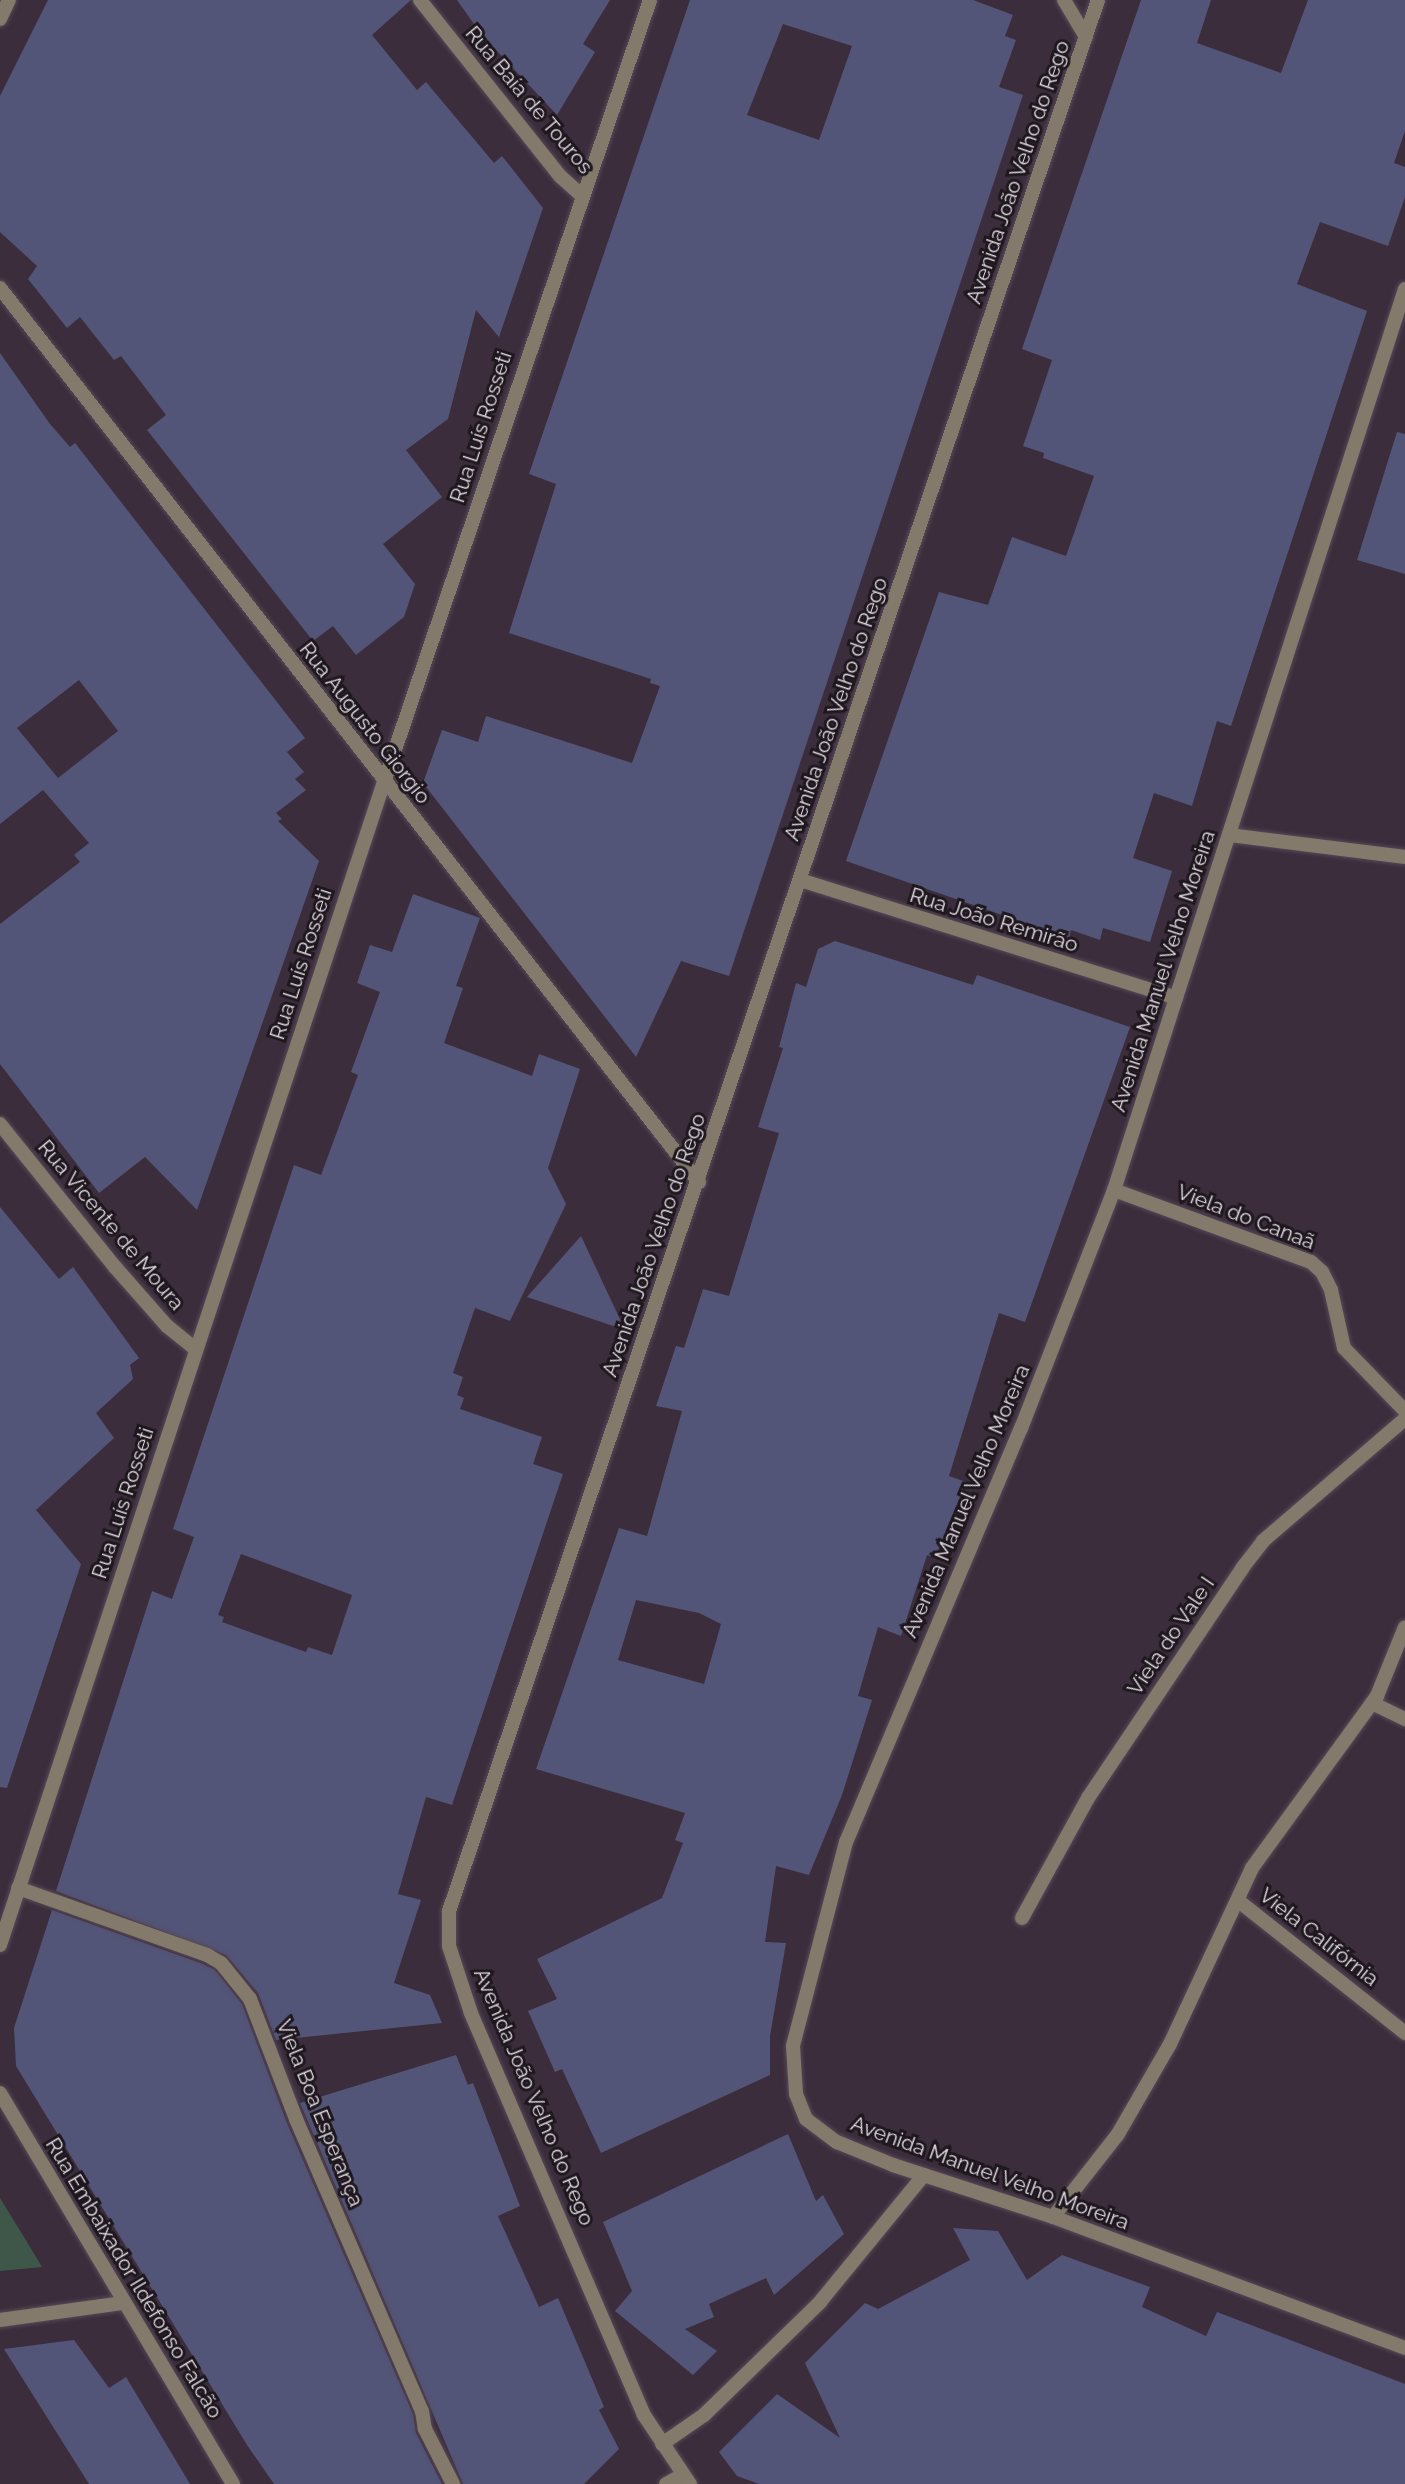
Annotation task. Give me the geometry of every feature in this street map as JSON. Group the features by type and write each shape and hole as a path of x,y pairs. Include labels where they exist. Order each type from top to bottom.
{"street":[{"path":"0,19 9,0"},
{"name":"Rua Baía de Touros","path":"420,0 560,176 580,194"},
{"name":"Rua Luís Rosseti","path":"0,1945 195,1349 580,194 650,0"},
{"path":"1064,0 1086,37"},
{"name":"Avenida João Velho do Rego","path":"686,2479 644,2414 471,2013 449,1946 449,1911 1098,0"},
{"name":"Rua Augusto Giorgio","path":"0,288 698,1182"},
{"name":"Avenida Manuel Velho Moreira","path":"1405,289 1114,1190 1021,1428 846,1842 793,2046 796,2094 806,2119 837,2142 924,2175 1053,2217 1405,2348"},
{"path":"1229,835 1405,857"},
{"name":"Rua João Remirão","path":"800,880 1176,998"},
{"name":"Rua Vicente de Moura","path":"0,1124 115,1268 167,1326 195,1349"},
{"name":"Viela do Canaã","path":"1114,1190 1311,1262 1322,1272 1331,1290 1344,1348 1405,1411"},
{"name":"Viela do Vale I","path":"1022,1918 1088,1798 1242,1567 1263,1541 1405,1419"},
{"path":"1053,2217 1118,2134 1170,2044 1240,1902 1252,1868 1372,1703 1394,1662 1405,1627"},
{"path":"1372,1703 1405,1718"},
{"name":"Viela Boa Esperança","path":"18,1888 207,1955 221,1963 250,1999 296,2119 422,2411 425,2429 453,2484"},
{"name":"Viela Califórnia","path":"1240,1902 1405,2033"},
{"name":"Rua Embaixador Ildefonso Falcão","path":"0,2093 122,2303 233,2484"},
{"path":"662,2444 704,2414 820,2302 924,2175"},
{"path":"0,2320 122,2303"},
{"path":"666,2484 686,2479"}],"green space":[{"path":"0,2198 27,2242 42,2267 0,2271"}],"building":[{"path":"48,0 411,0 372,35 417,90 426,82 494,163 502,156 543,208 499,337 476,310 448,419 406,450 442,497 383,544 415,584 404,617 356,655 333,626 313,641 147,430 166,415 121,356 114,360 80,317 67,328 28,279 37,266 0,232 0,96"},
{"path":"457,0 610,0 583,44 595,52 557,115 481,34"},
{"path":"690,0 973,0 1013,15 1005,36 1016,40 999,87 1023,95 729,976 681,961 636,1057 423,783 442,730 478,742 486,716 632,763 660,686 650,683 651,679 509,633 556,484 529,474","holes":["783,24 852,46 819,140 747,115"]},
{"path":"1141,0 1211,0 1197,43 1281,73 1308,0 1405,0 1405,131 1394,163 1405,167 1405,197 1388,246 1320,222 1297,284 1367,311 1231,726 1217,721 1192,806 1154,793 1133,858 1172,871 1150,942 1103,928 1100,940 1071,930 1069,938 846,861 939,592 988,605 1012,537 1066,556 1094,476 1043,458 1044,453 1023,446 1052,360 1022,349"},
{"path":"0,353 50,424 70,447 75,443 305,738 287,752 304,772 295,779 306,790 276,813 282,819 278,821 319,861 197,1210 145,1157 99,1193 0,1064 0,924 80,862 74,855 89,843 43,790 0,824","holes":["79,680 118,731 58,778 17,728"]},
{"path":"1397,432 1405,434 1405,574 1357,560"},
{"path":"413,894 480,918 456,986 463,988 444,1043 532,1076 539,1054 580,1069 548,1168 566,1204 510,1321 475,1308 453,1373 463,1377 457,1395 464,1398 460,1409 542,1437 533,1464 563,1474 452,1805 426,1797 398,1894 421,1900 394,1983 430,1995 442,2023 276,2040 258,1993 226,1955 56,1891 152,1591 172,1599 194,1537 173,1529 294,1165 321,1175 358,1075 351,1072 380,992 357,983 370,945 392,952","holes":["241,1554 352,1595 332,1655 308,1647 306,1652 222,1622 224,1617 218,1615"]},
{"path":"835,941 973,985 977,975 1130,1027 1025,1322 999,1313 949,1476 966,1482 935,1558 927,1555 901,1636 878,1627 858,1696 872,1700 842,1795 809,1875 776,1866 765,1942 786,1943 770,2036 770,2075 601,2153 562,2069 555,2072 528,2011 557,1999 537,1959 662,1898 683,1843 675,1840 685,1813 536,1769 619,1528 647,1536 682,1411 656,1406 676,1346 684,1348 703,1289 729,1296 779,1133 758,1127 783,1048 779,1047 796,983 806,987 818,949","holes":["636,1600 699,1613 721,1624 704,1684 618,1660"]},
{"path":"0,1207 59,1279 73,1267 139,1358 130,1365 133,1379 96,1413 114,1438 36,1510 81,1564 7,1788 0,1787"},
{"path":"581,1236 625,1330 527,1297"},
{"path":"52,1910 203,1964 215,1970 242,2004 287,2123 413,2414 416,2433 442,2484 274,2484 247,2445 16,2066 14,2028"},
{"path":"456,2055 468,2085 473,2083 520,2206 498,2216 539,2307 558,2298 604,2407 599,2410 619,2449 584,2484 463,2484 300,2103"},
{"path":"788,2134 816,2201 823,2195 844,2234 774,2295 766,2278 709,2304 714,2317 685,2329 717,2351 693,2375 615,2311 632,2291 603,2222"},
{"path":"953,2228 998,2231 1027,2280 1062,2255 1150,2287 1142,2307 1206,2336 1217,2312 1405,2384 1405,2484 759,2484 737,2476 719,2452 777,2394 840,2438 805,2363 865,2303 878,2309 970,2260"},
{"path":"74,2340 109,2388 126,2377 190,2484 89,2484 4,2349"}]}
